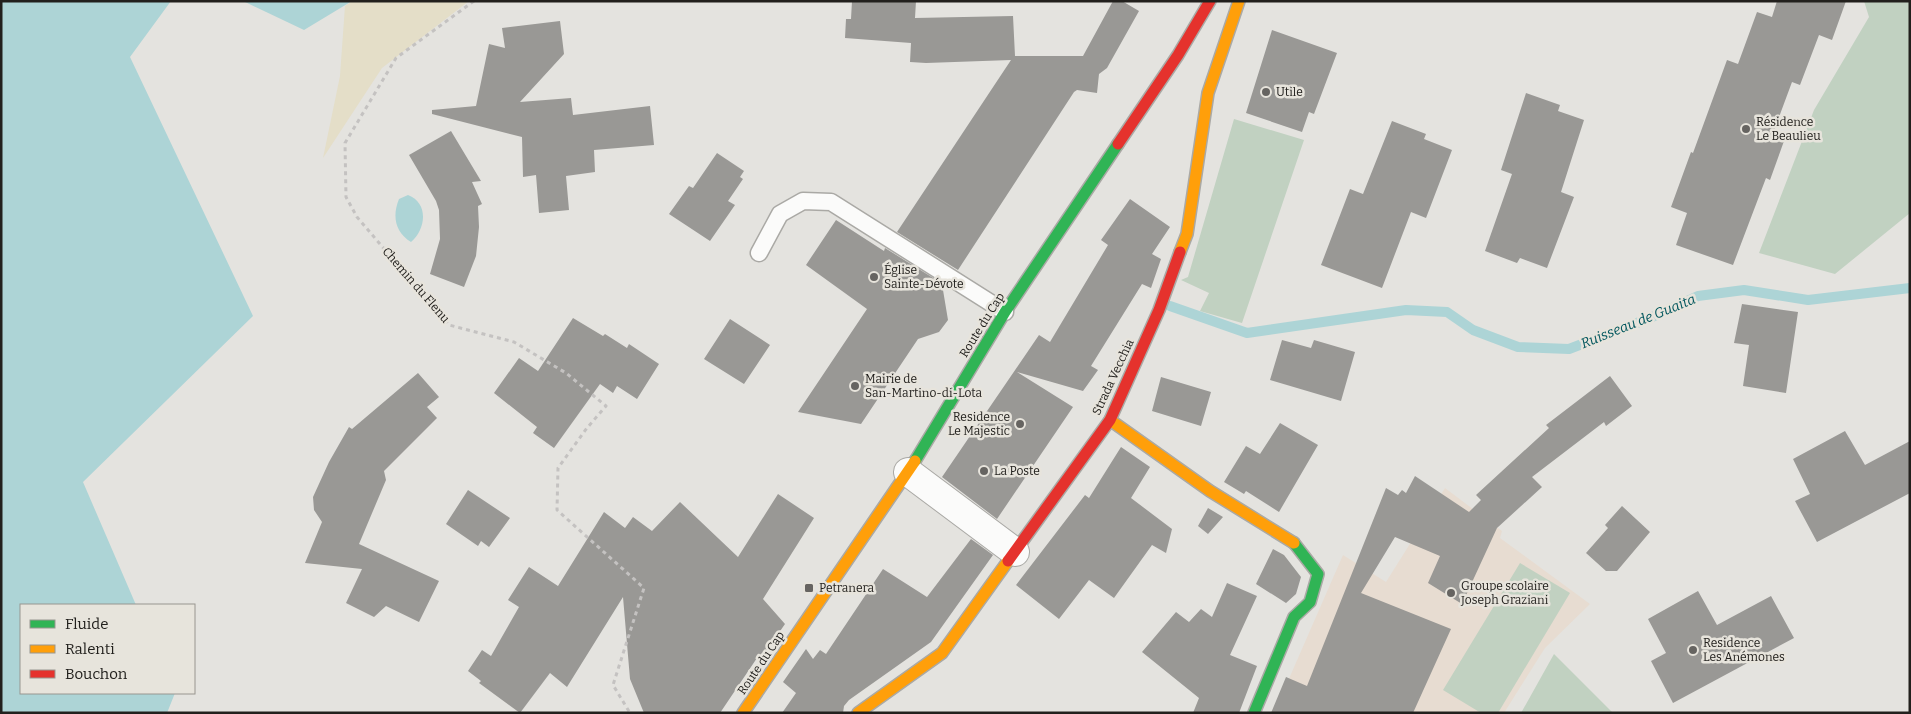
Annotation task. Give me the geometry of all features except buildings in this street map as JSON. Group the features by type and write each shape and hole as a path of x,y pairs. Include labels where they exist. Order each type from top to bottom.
{"street":[{"name":"Route du Cap","path":"743,713 908,472 1005,312 1178,55 1210,1"},
{"name":"Strada Vecchia","path":"858,713 942,653 1110,420 1159,310 1187,234 1208,93 1238,1"},
{"path":"1110,420 1210,491 1294,543 1318,574 1310,602 1294,617 1254,713"},
{"path":"908,472 1015,552"}],"lane":[{"path":"759,253 780,214 803,201 831,202 1005,312"}],"path":[{"name":"Chemin du Flenu","path":"474,1 396,58 345,144 346,197 357,217 449,325 514,342 566,373 606,406 587,428 558,468 557,510 644,588 613,684 630,713"}],"shaded area":[{"name":"Groupe scolaire Joseph Graziani","path":"1445,488 1502,531 1500,538 1590,604 1545,648 1504,713 1274,713 1343,555 1386,582"}],"green space":[{"path":"1864,1 1910,1 1910,213 1835,274 1759,253 1814,110 1869,17"},
{"path":"1234,119 1304,140 1242,323 1200,311 1209,293 1181,280 1188,277"},
{"path":"1520,563 1570,593 1498,713 1481,713 1443,690"},
{"path":"1554,654 1613,713 1521,713"}],"sand":[{"path":"352,1 469,1 382,68 323,158 340,76 345,6"}],"water":[{"path":"1,1 171,1 130,57 253,316 83,482 136,604 20,604 20,694 175,694 167,713 1,713"},
{"path":"243,1 352,1 304,30"},
{"path":"408,195 419,204 423,217 420,230 411,242 401,233 396,223 399,199"}],"waterway":[{"name":"Ruisseau de Guaita","path":"1170,306 1247,333 1406,310 1447,312 1473,330 1518,347 1569,349 1650,318 1698,296 1744,290 1808,300 1910,288"}],"traffic: fast":[{"path":"915,461 1005,312 1118,144"},
{"path":"1254,713 1294,617 1310,602 1318,574 1294,543"}],"traffic: slow":[{"path":"1180,252 1187,234 1208,93 1239,1"},
{"path":"1110,420 1210,491 1294,543"},
{"path":"743,713 915,461"},
{"path":"858,713 942,653 1008,561"}],"traffic: jam":[{"path":"1118,144 1178,55 1210,1"},
{"path":"1008,561 1110,420 1159,310 1180,252"}],"place":[{"name":"Utile","path":"1266,92"},
{"name":"Résidence Le Beaulieu","path":"1746,129"},
{"name":"Église Sainte-Dévote","path":"874,277"},
{"name":"Mairie de San-Martino-di-Lota","path":"855,386"},
{"name":"Residence Le Majestic","path":"1020,424"},
{"name":"La Poste","path":"984,471"},
{"name":"Petranera","path":"809,588"},
{"name":"Groupe scolaire Joseph Graziani","path":"1451,593"},
{"name":"Residence Les Anémones","path":"1693,650"}]}
